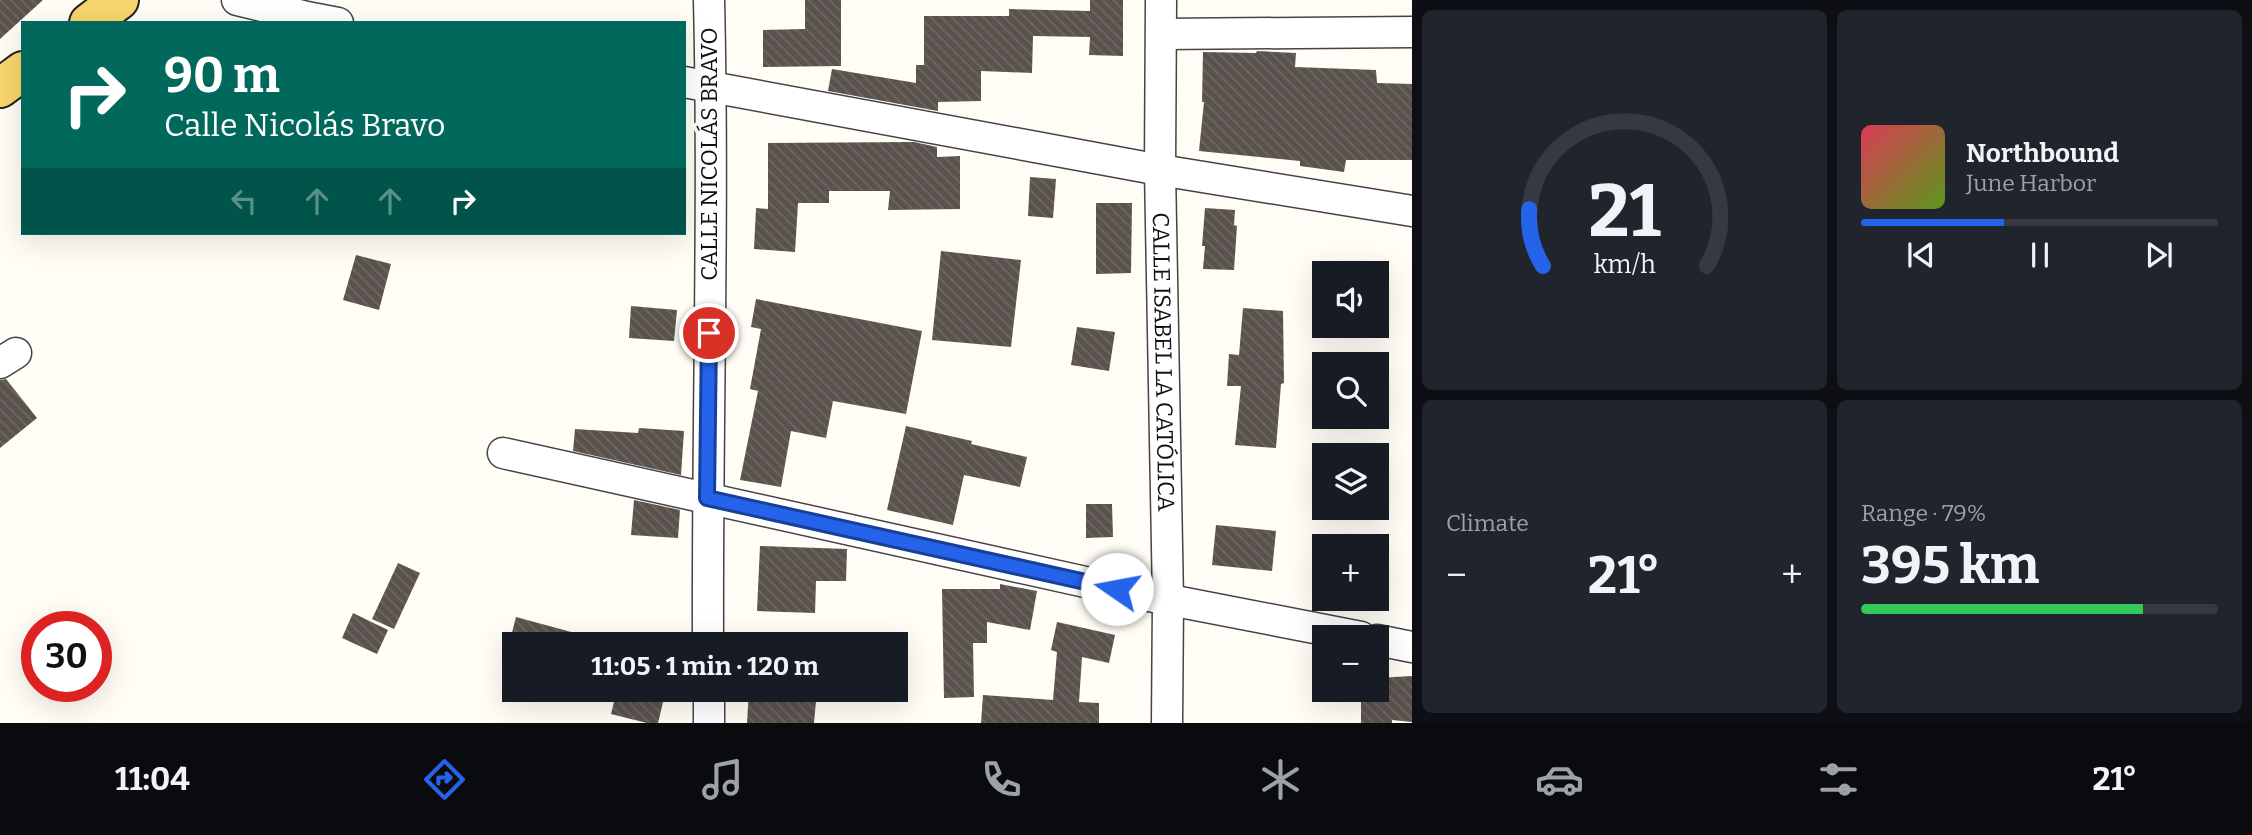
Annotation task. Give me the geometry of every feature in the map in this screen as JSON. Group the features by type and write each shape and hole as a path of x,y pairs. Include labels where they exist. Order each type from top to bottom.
{"main road":[{"path":"92,21 119,0"},
{"path":"0,88 21,72"}],"street":[{"path":"237,0 326,21"},
{"name":"CALLE NICOLÁS BRAVO","path":"708,632 697,85 709,0"},
{"name":"CALLE ISABEL LA CATÓLICA","path":"1161,0 1160,170 1168,600 1167,723"},
{"path":"1162,34 1412,32"},
{"path":"697,85 1160,170 1412,211"},
{"path":"503,453 1168,600 1312,628"},
{"path":"1389,642 1412,647"},
{"path":"709,702 709,723"}],"building":[{"path":"0,0 43,0 0,39"},
{"path":"805,0 841,0 841,66 763,67 763,30 805,29"},
{"path":"1090,0 1123,0 1123,56 1089,55 1090,37 1033,36 1032,73 981,71 981,101 938,102 938,111 828,91 832,69 916,83 916,65 924,65 924,16 1009,16 1009,9 1090,11"},
{"path":"1203,52 1296,53 1295,67 1376,70 1377,83 1412,84 1412,160 1346,160 1344,172 1300,166 1300,161 1199,151 1204,102"},
{"path":"914,142 937,147 937,157 960,156 960,209 888,210 890,191 829,191 829,203 798,203 795,252 754,249 756,208 768,209 768,143"},
{"path":"1030,177 1056,179 1053,218 1028,216"},
{"path":"1096,203 1132,203 1131,273 1096,274"},
{"path":"1205,208 1235,210 1234,225 1237,226 1234,270 1203,269"},
{"path":"941,251 1021,260 1011,347 932,340"},
{"path":"356,255 391,264 379,310 343,300"},
{"path":"756,299 922,331 906,414 833,401 826,438 791,431 781,487 740,480 758,391 750,389 761,329 751,327"},
{"path":"631,306 677,310 674,341 629,338"},
{"path":"1243,308 1283,311 1284,383 1281,384 1276,448 1235,445 1241,386 1227,386 1229,354 1239,355"},
{"path":"1077,327 1115,332 1109,371 1071,365"},
{"path":"6,379 37,418 0,448 0,380"},
{"path":"906,426 1027,457 1020,487 964,475 953,525 887,510"},
{"path":"639,428 684,431 681,475 573,451 575,429 638,433"},
{"path":"634,500 680,510 678,538 631,535"},
{"path":"1086,504 1112,504 1113,537 1086,538"},
{"path":"1216,525 1276,531 1272,571 1212,565"},
{"path":"760,546 847,549 846,581 816,581 815,613 757,611"},
{"path":"398,563 420,573 394,629 372,619"},
{"path":"1000,584 1037,591 1030,630 987,622 987,643 973,643 974,697 944,698 942,589 1000,589"},
{"path":"353,613 388,630 377,654 342,638"},
{"path":"516,617 571,632 512,632"},
{"path":"1057,622 1115,635 1109,663 1082,657 1079,702 1099,703 1099,723 981,723 983,695 1053,700 1057,652 1051,650"},
{"path":"1412,676 1412,722 1392,720 1392,723 1361,723 1361,702 1389,702 1389,677"},
{"path":"614,702 663,702 658,723 611,714"},
{"path":"748,702 816,702 814,723 747,723"}],"route":[{"path":"709,333 707,498 1117,589"}]}
